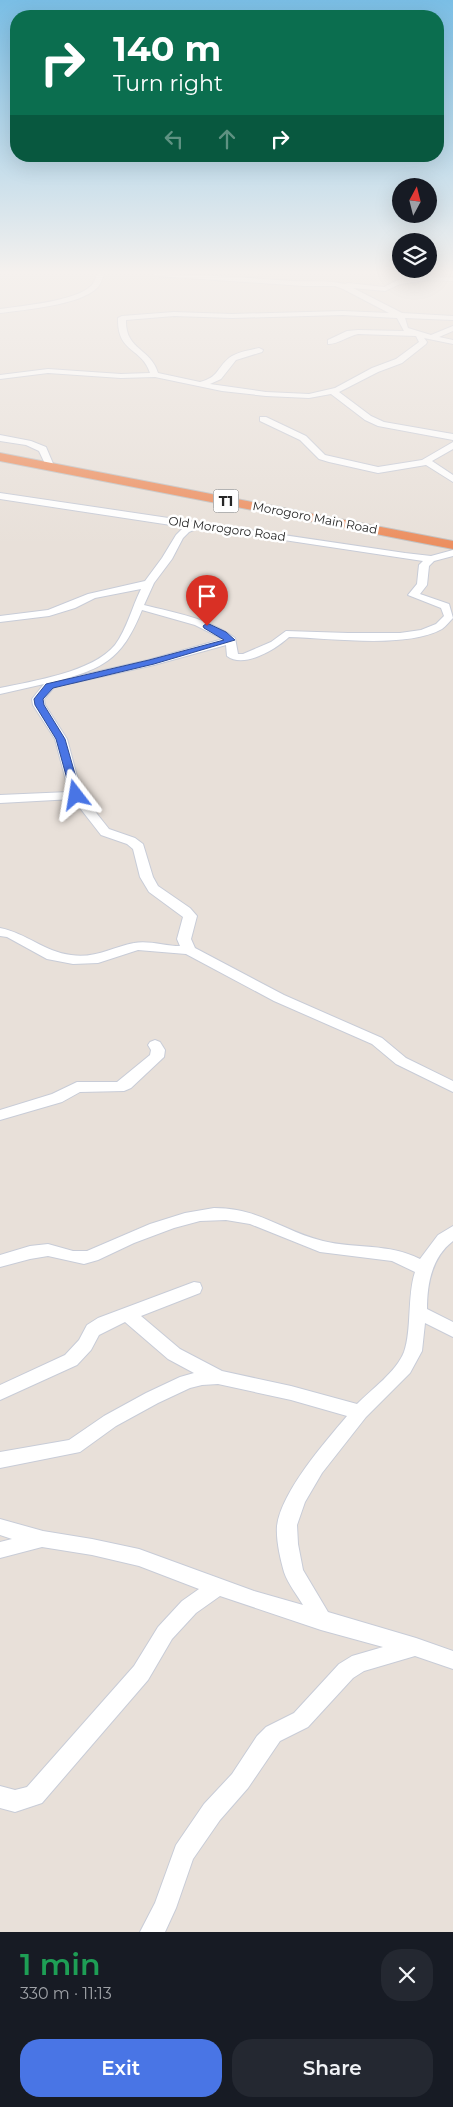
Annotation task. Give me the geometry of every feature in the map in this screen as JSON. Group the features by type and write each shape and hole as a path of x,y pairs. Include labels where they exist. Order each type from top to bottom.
{"highway":[{"name":"Morogoro Main Road","path":"0,457 453,545"}],"street":[{"path":"152,364 155,375"},
{"path":"200,384 214,380 230,364"},
{"path":"0,377 48,371 121,376 155,375 222,389 285,396 309,396 333,392 389,364"},
{"path":"333,392 372,420 382,424 414,431 442,433 453,437"},
{"path":"263,419 303,438 322,457 378,470 426,462 434,454 453,445"},
{"path":"0,438 28,443 43,449 50,466"},
{"path":"426,462 453,479"},
{"name":"Old Morogoro Road","path":"0,496 431,559 453,553"},
{"path":"0,691 26,686 81,669 107,658 122,642 149,584 180,534 187,528 196,526"},
{"path":"231,640 231,654 241,658 276,644 286,634 391,637 421,633 442,626 447,622 449,616 445,606 413,594 422,585 424,565 431,559"},
{"path":"0,619 49,613 71,606 92,596 149,584"},
{"path":"138,606 207,626 231,640"},
{"path":"26,686 49,686 231,640"},
{"path":"49,686 38,699 61,739 76,795 105,832 131,841 138,846 145,878 150,885 162,897 190,916 184,939 188,950"},
{"path":"0,799 76,795"},
{"path":"0,932 11,934 52,956 73,960 98,959 137,946 188,950 279,998 377,1041 401,1062 453,1087"},
{"path":"0,1114 57,1098 77,1086 119,1086 126,1084 157,1057 158,1050 155,1045"},
{"path":"0,1261 48,1250 69,1256 88,1257 133,1236 157,1228 202,1216 226,1214 263,1223 319,1246 372,1252 408,1260 422,1268"},
{"path":"321,1621 317,1610 294,1572 288,1544 287,1525 296,1500 315,1468 360,1412 404,1368 413,1351 422,1268 427,1258 443,1238 453,1232"},
{"path":"0,1393 71,1360 84,1345 93,1330 194,1288"},
{"path":"418,1312 453,1330"},
{"path":"128,1314 174,1354 218,1377 291,1393 360,1412"},
{"path":"0,1460 73,1447 110,1421 152,1398 186,1382 218,1377"},
{"path":"0,1527 43,1539 92,1547 139,1558 218,1587 321,1621 416,1647 453,1660"},
{"path":"0,1550 43,1539"},
{"path":"0,1797 16,1801 34,1794 141,1673 165,1633 189,1607 218,1587"},
{"path":"152,1932 165,1908 184,1852 212,1812 240,1781 264,1743 273,1734 301,1720 346,1671 359,1663 416,1647"}],"route":[{"path":"76,795 61,739 38,699 49,686 231,640 207,626"}]}
